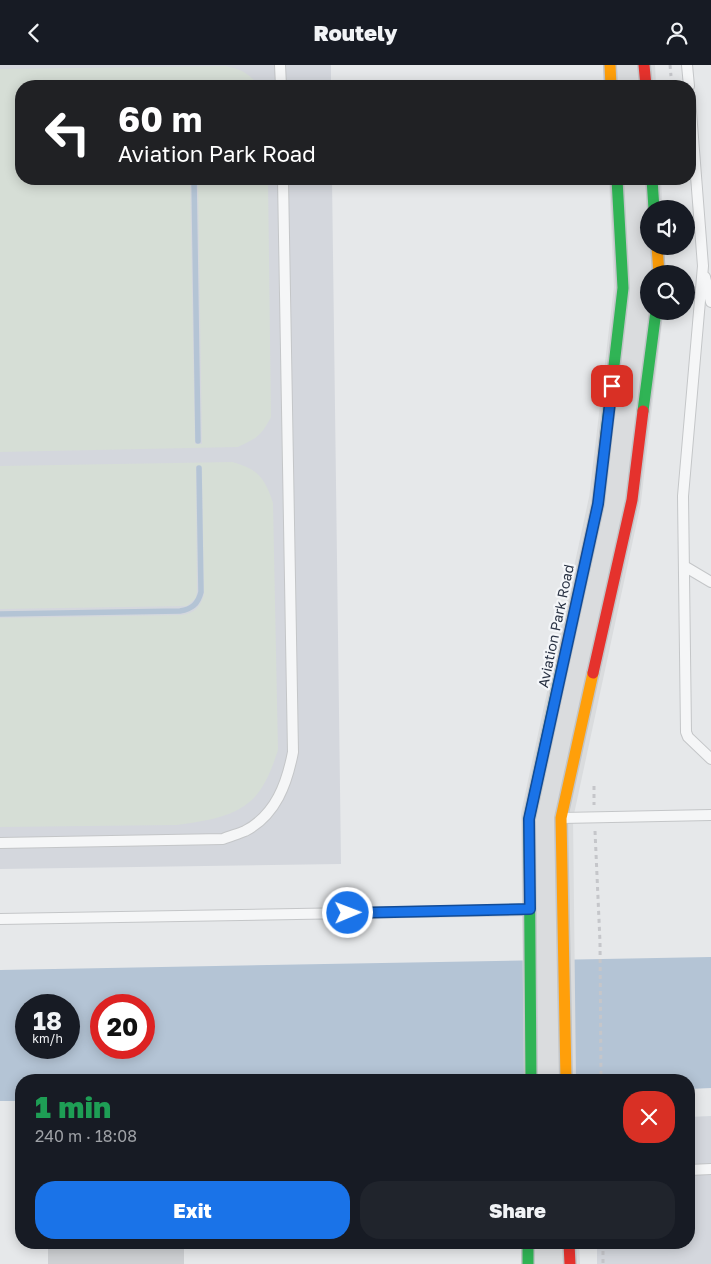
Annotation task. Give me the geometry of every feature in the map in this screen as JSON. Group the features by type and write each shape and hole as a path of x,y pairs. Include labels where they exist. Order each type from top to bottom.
{"main road":[{"path":"610,65 611,80"},
{"path":"644,65 645,80"},
{"name":"Aviation Park Road","path":"531,1074 529,819 598,504 623,288 617,185"},
{"path":"652,185 653,200"},
{"path":"566,1074 561,818 632,500 655,320"},
{"path":"528,1249 528,1264"},
{"path":"569,1249 570,1264"}],"lane":[{"path":"280,65 281,80"},
{"path":"687,65 688,80"},
{"path":"696,176 703,266 711,303"},
{"path":"0,843 223,839 246,830 264,817 278,800 288,777 293,752 282,185"},
{"path":"703,266 683,496 686,732 688,737 711,759"},
{"path":"684,565 711,581"},
{"path":"561,818 711,815"},
{"path":"0,919 530,909"},
{"path":"695,1170 711,1169"}],"path":[{"path":"600,942 601,1074"},
{"path":"603,1249 603,1264"}],"shaded area":[{"path":"0,65 331,65 331,80 15,80 15,185 332,185 341,864 0,869"},
{"path":"225,66 244,72 254,80 15,80 15,185 190,185 195,444 202,444 198,185 268,185 271,417 258,436 238,447 0,452 0,69"},
{"path":"232,462 254,471 259,476 267,487 273,503 278,750 262,788 242,808 232,813 221,817 177,825 0,827 0,618 182,615 196,609 204,595 202,467 196,466 197,591 196,598 187,606 0,609 0,466"},
{"path":"711,1116 711,1264 597,1264 597,1249 695,1249 695,1117"}],"water":[{"path":"711,957 711,1088 695,1089 695,1074 15,1074 15,1101 0,1101 0,970"}],"building":[{"path":"48,1249 184,1249 184,1264 48,1264"}],"waterway":[{"path":"194,185 198,441"},
{"path":"0,614 180,611 191,607 196,603 201,592 199,468"}],"taxiway":[{"path":"629,65 630,80"},
{"path":"550,1074 547,816 615,500 640,288 635,185"},
{"path":"553,1249 554,1264"}],"traffic: fast":[{"path":"606,434 623,288 617,185"},
{"path":"652,185 653,200"},
{"path":"643,411 655,320"},
{"path":"531,1074 529,819 562,667"},
{"path":"528,1249 528,1264"}],"traffic: slow":[{"path":"610,65 611,80"},
{"path":"658,255 658,265"},
{"path":"562,667 598,504 606,434"},
{"path":"566,1074 561,818 593,673"}],"traffic: jam":[{"path":"644,65 645,80"},
{"path":"593,673 632,500 643,411"},
{"path":"569,1249 570,1264"}],"route":[{"path":"348,913 530,909 529,819 598,504 612,386"}]}
